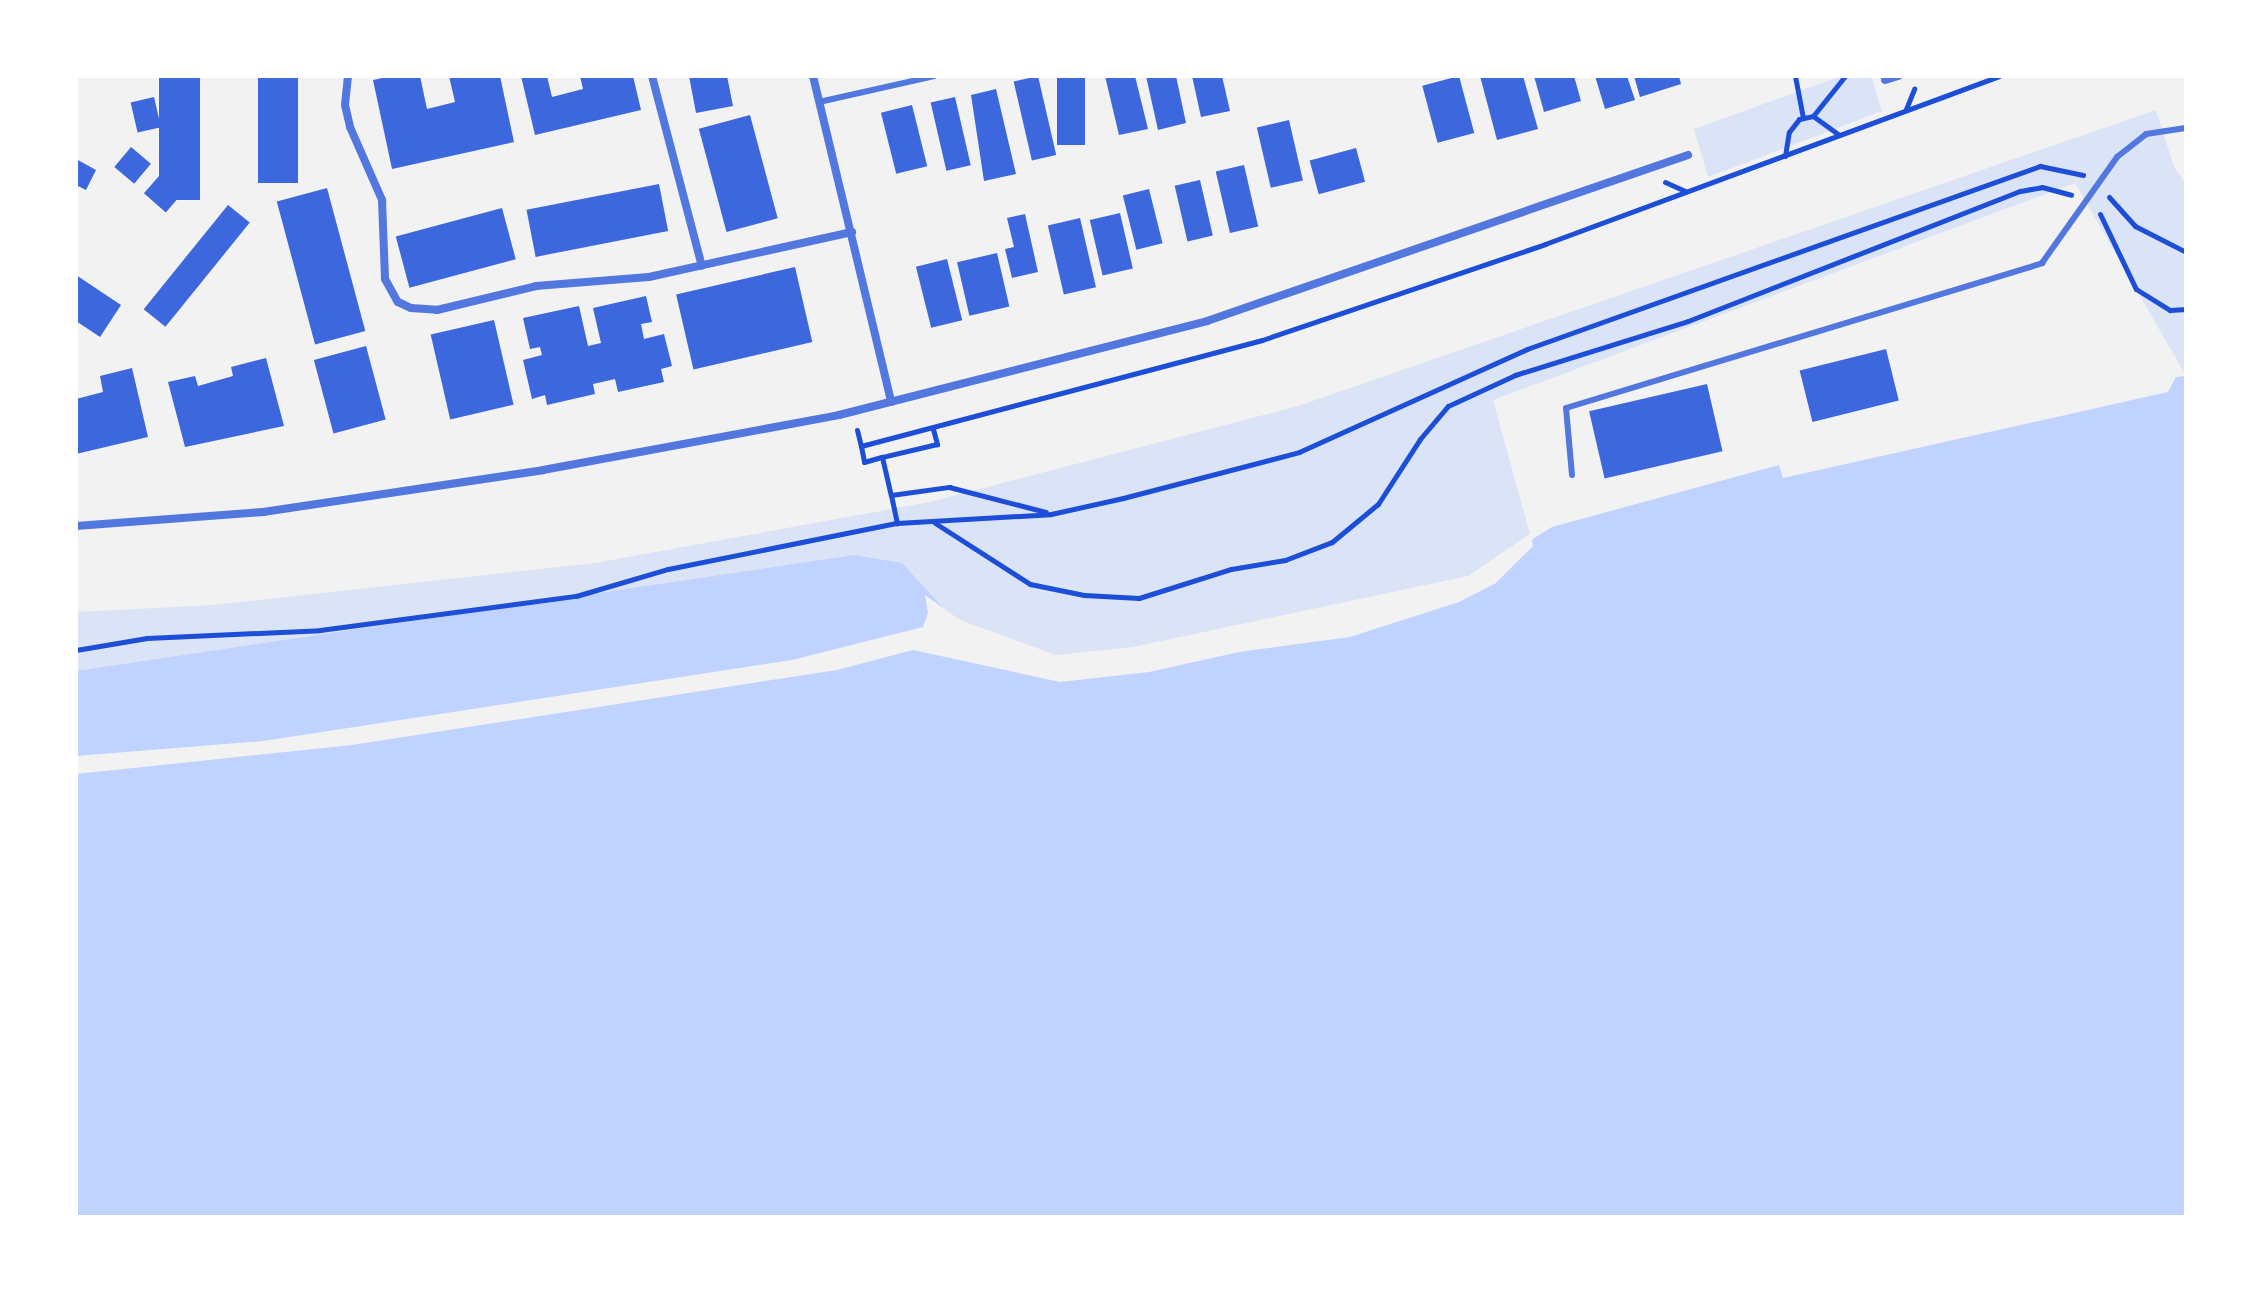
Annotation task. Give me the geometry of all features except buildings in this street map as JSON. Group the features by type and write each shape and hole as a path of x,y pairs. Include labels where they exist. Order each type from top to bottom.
{"street":[{"path":"348,76 345,105 382,200 382,266 398,302 437,310 536,286 649,277 852,232"},
{"path":"652,76 702,266"},
{"path":"813,76 891,402"},
{"path":"1885,80 1898,76"},
{"path":"76,526 263,512 528,473 891,402 1273,300 1688,155"}],"lane":[{"path":"819,102 934,76"},
{"path":"1572,475 1566,408 2042,263 2082,201 2117,157 2146,134 2186,128"}],"path":[{"path":"1795,76 1803,118"},
{"path":"1785,156 1789,132 1803,118 1813,116 1845,76"},
{"path":"1906,110 1919,76"},
{"path":"861,446 1262,340 1785,156 1999,76"},
{"path":"1813,116 1839,135"},
{"path":"76,650 147,638 320,630 576,596 668,569 897,523 1051,514 1299,452 1527,349 2040,166 2069,169 2095,184 2135,226 2186,252"},
{"path":"934,522 1030,584 1084,595 1139,598 1231,569 1285,560 1332,542 1378,504 1420,439 1448,406 1515,375 1688,321 2020,191 2064,190 2082,201 2100,214 2136,289 2170,310 2186,309"},
{"path":"857,431 864,462 937,444 933,429"},
{"path":"882,457 897,523"},
{"path":"891,495 949,487 1051,514"}],"shaded area":[{"path":"1841,76 1871,76 1882,111 1708,177 1694,129"},
{"path":"2156,110 2174,167 2186,184 2186,376 2075,183 1493,400 1531,538 1469,579 1134,649 1056,659 195,655 76,671 76,612 212,605 595,563 930,502 1298,406"}],"water":[{"path":"2186,376 2186,1217 76,1217 76,671 854,555 902,563 958,624 1055,659 1134,649 1469,579 1552,527 1779,465 1783,478 2168,392 2176,377"}],"pier":[{"path":"1531,533 1533,546 1496,583 1459,602 1350,637 1239,652 1149,672 1060,682 913,650 837,670 352,745 76,774 76,756 263,741 792,660 923,627 928,613 925,595 960,620 1056,655 1133,647 1468,576"}]}
